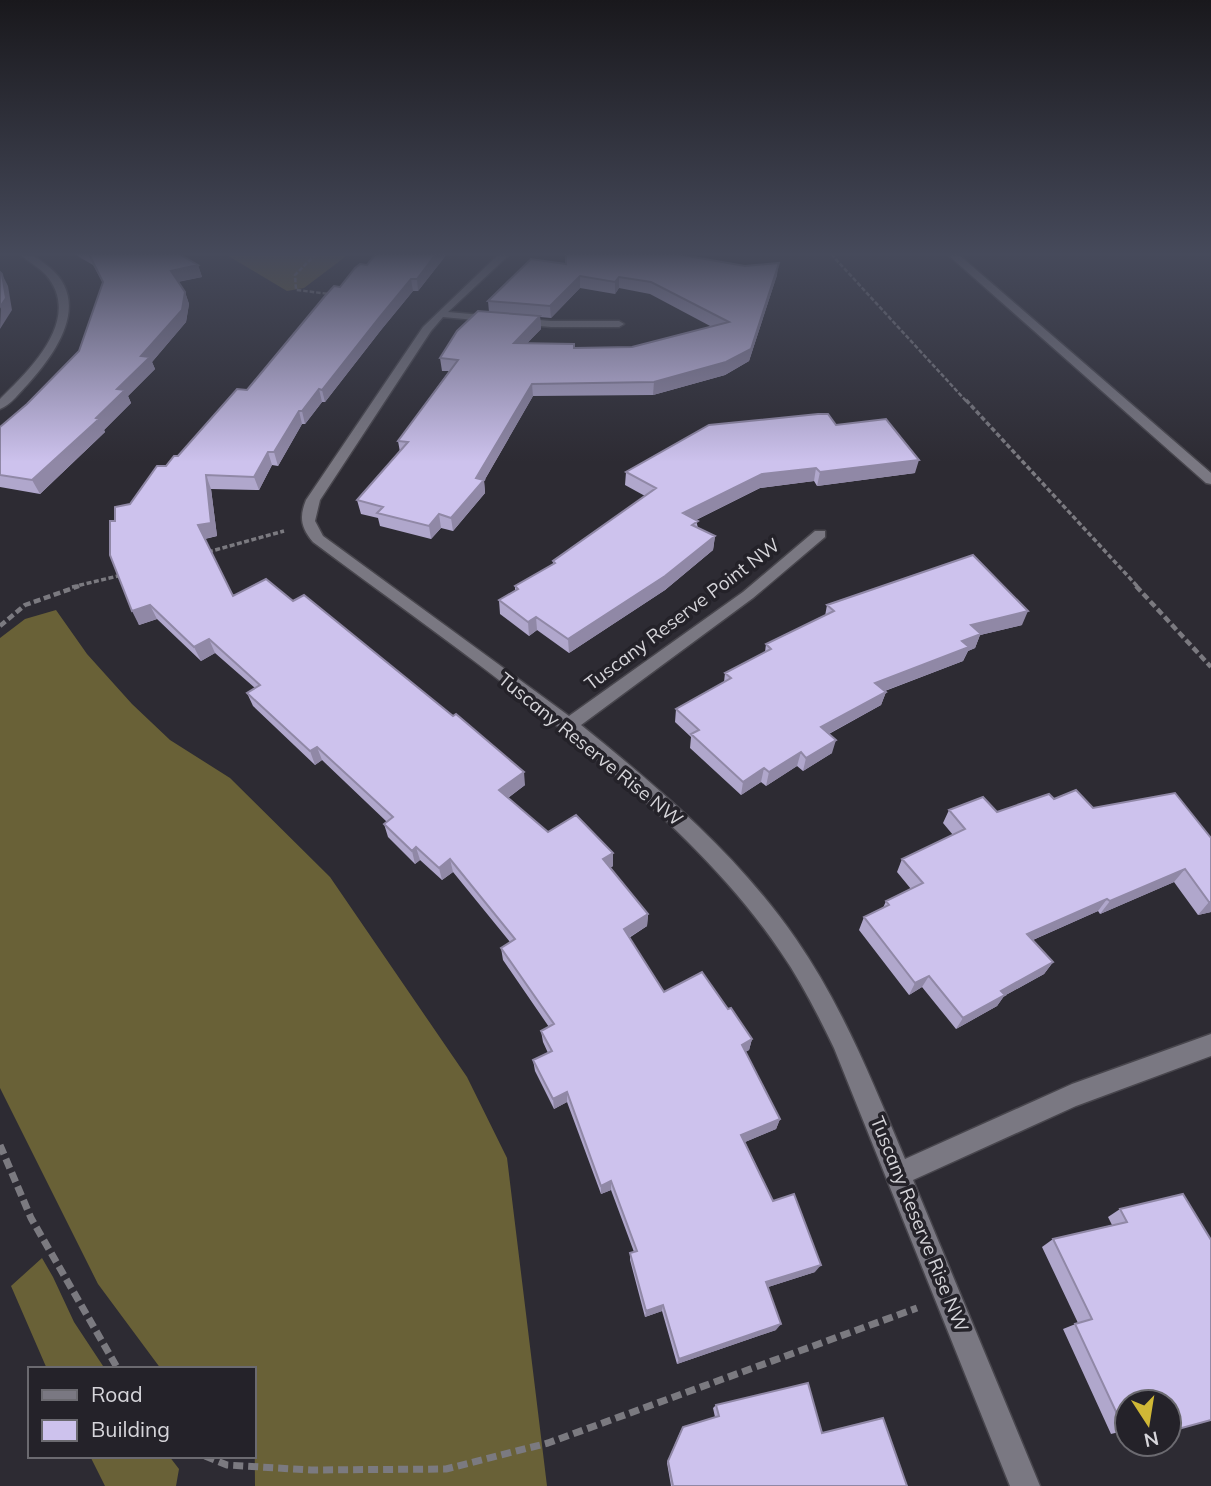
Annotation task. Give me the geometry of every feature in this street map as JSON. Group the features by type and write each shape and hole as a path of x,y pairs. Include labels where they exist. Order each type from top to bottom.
{"street":[{"path":"0,405 41,365 63,323"},
{"path":"308,524 307,511 313,500 434,323"},
{"path":"544,323 619,324"},
{"path":"1031,323 1211,480"},
{"name":"Tuscany Reserve Rise NW","path":"308,524 318,539 568,726 687,828 731,873 768,917 803,968 837,1027 869,1096 1025,1486"},
{"name":"Tuscany Reserve Point NW","path":"568,726 748,595 820,534"},
{"path":"898,1174 1072,1096 1211,1045"}],"path":[{"path":"895,323 1211,667"},
{"path":"202,554 308,524"},
{"path":"0,626 12,611 32,600 123,575"},
{"path":"0,1145 31,1218 117,1367"},
{"path":"210,1458 227,1465 311,1470 446,1469 548,1444 903,1314"}],"shaded area":[{"path":"56,610 87,654 132,704 170,740 230,778 330,877 467,1077 507,1158 547,1486 255,1486 256,1367 160,1367 98,1284 0,1088 0,638 25,619"},
{"path":"42,1258 74,1322 104,1367 46,1367 11,1286"},
{"path":"91,1458 171,1458 179,1469 176,1486 105,1486"}],"building":[{"path":"89,323 170,323 141,356 150,357 117,389 125,390 96,418 99,419 32,480 0,475 0,427 27,404 79,351"},
{"path":"303,323 375,323 322,390 319,389 302,411 299,411 274,452 268,452 254,477 206,475 211,523 198,525 233,596 266,579 293,601 304,595 453,716 456,714 524,772 499,790 548,832 576,815 613,853 603,859 648,914 624,929 664,992 702,972 728,1009 731,1008 752,1039 742,1045 780,1119 741,1135 773,1201 794,1194 821,1265 766,1282 781,1324 679,1359 663,1305 646,1311 630,1253 637,1251 611,1181 601,1186 567,1092 553,1099 533,1060 552,1051 541,1031 554,1024 501,948 515,939 450,859 439,868 416,847 412,851 384,824 393,817 317,747 310,751 247,693 260,685 209,639 194,647 150,605 132,611 110,555 110,521 115,521 115,507 130,504 157,466 166,466 174,456 178,456 237,389 247,390"},
{"path":"465,323 533,323 514,343 574,344 574,348 632,347 724,323 759,323 751,349 726,362 654,382 532,384 476,478 484,480 451,518 439,514 429,526 377,513 383,507 357,500 408,442 398,441 458,360 440,358"},
{"path":"828,414 836,425 886,419 919,460 820,472 816,468 762,474 683,513 698,521 692,525 715,536 665,576 568,639 536,617 528,622 499,600 518,589 515,586 555,563 553,561 656,488 626,472 709,425"},
{"path":"973,555 1028,611 971,625 981,634 962,641 969,647 875,683 886,692 821,727 836,740 806,758 801,752 769,772 764,768 743,782 691,734 699,730 676,709 731,678 725,673 771,649 766,644 834,611 827,605"},
{"path":"1076,790 1093,808 1175,793 1211,838 1211,902 1185,869 1027,934 1053,962 1001,991 1005,995 963,1018 929,976 915,983 864,917 889,905 886,901 923,883 902,859 965,829 949,810 983,797 997,812 1049,794 1054,799"},
{"path":"1183,1194 1211,1240 1211,1420 1183,1428 1183,1388 1113,1388 1113,1405 1075,1324 1092,1319 1053,1239 1127,1222 1120,1209"},
{"path":"808,1383 822,1433 883,1418 907,1486 673,1486 668,1461 683,1427 719,1416 716,1405"}]}
